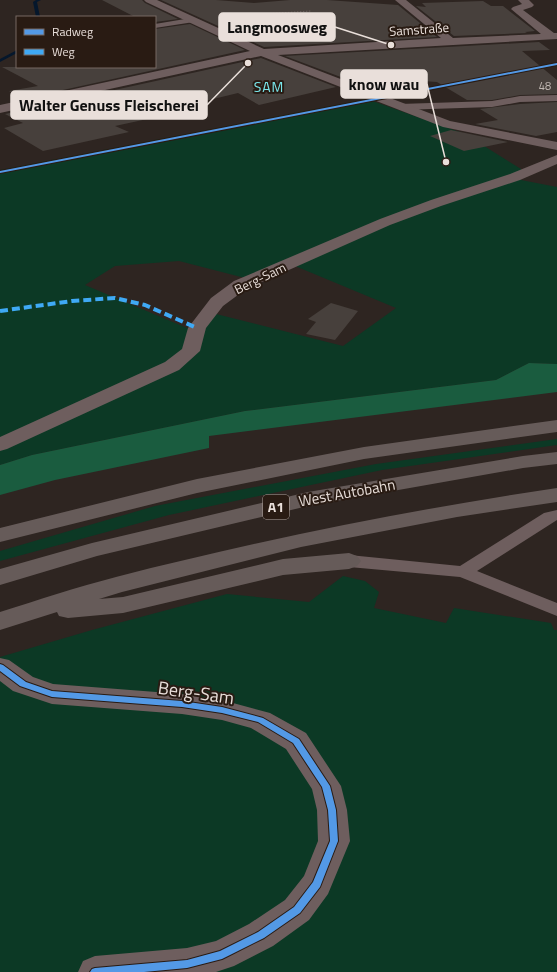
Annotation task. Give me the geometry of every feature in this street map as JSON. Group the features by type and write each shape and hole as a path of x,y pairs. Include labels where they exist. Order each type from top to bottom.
{"highway":[{"name":"A1","path":"0,535 235,478 364,453 556,426"},
{"name":"West Autobahn","path":"0,577 92,550 308,499 523,462 557,458"},
{"path":"11,618 116,585 301,540 457,510 557,495"},
{"path":"11,618 124,605 283,567 349,561"}],"street":[{"path":"149,0 191,20 240,50"},
{"path":"400,0 451,40"},
{"name":"Samstraße","path":"523,0 529,5 516,9 554,36"},
{"name":"Samstraße","path":"0,109 240,50 264,53 451,40 554,36"},
{"path":"264,53 447,124 557,146"},
{"name":"Berg-Sam","path":"0,445 172,366 191,351 197,328 216,302 240,286 385,222 436,202 515,177 557,159"},
{"name":"Berg-Sam","path":"0,668 23,684 52,694 182,704 222,710 260,720 296,741 326,786 332,810 334,841 317,884 296,910 261,935 222,955 187,964 95,972"}],"lane":[{"path":"156,26 191,20"},
{"path":"400,107 492,104 520,99 557,98"},
{"path":"463,572 550,517 557,516"},
{"path":"349,561 463,572 557,610"}],"path":[{"path":"227,16 311,11"}],"green space":[{"path":"367,99 465,134 521,169 521,180 557,187 557,364 529,363 496,380 245,411 32,455 0,465 0,170","holes":["179,261 245,278 295,266 396,308 343,346 216,314 187,328 85,285 115,266"]},
{"path":"529,363 557,364 557,392 209,436 209,448 55,480 0,495 0,465 32,455 245,411 496,380"},
{"path":"557,439 557,445 382,470 169,515 0,561 0,551 155,506 376,464"},
{"path":"343,576 365,581 379,592 374,608 446,623 454,608 551,623 554,630 557,630 557,972 0,972 0,657 92,630 227,594 309,602"}],"building":[{"path":"102,0 142,0 145,3 178,19 156,22 156,16 133,16"},
{"path":"161,0 216,0 254,3 290,0 327,0 398,5 437,37 264,47"},
{"path":"483,1 491,6 503,6 535,31 525,32 527,33 454,36 416,6 426,7 422,3"},
{"path":"190,24 245,50 22,99 9,91 38,86 2,67 156,68 156,29"},
{"path":"539,42 550,50 522,51 557,80 557,94 520,95 492,100 467,100 437,82 408,80 407,82 393,81 392,83 354,82 285,56"},
{"path":"261,58 336,87 259,105 238,93 147,115 152,118 115,126 129,132 43,151 4,128 23,123 5,114"},
{"path":"557,102 557,132 536,136 475,124 498,120 480,109 520,104"},
{"path":"451,130 508,142 464,151 430,136"},
{"path":"331,303 358,311 335,340 306,334 316,322 308,319"}],"waterway":[{"path":"38,16 35,2 39,0"},
{"path":"0,61 16,52"}],"marked path":[{"path":"0,311 72,301 115,298 145,305 197,328"}],"cycle path":[{"path":"0,172 557,64"},
{"path":"0,667 23,684 52,694 182,704 222,710 260,720 296,741 326,786 332,810 334,841 317,884 297,910 261,935 222,955 187,964 95,972"}],"place":[{"name":"Langmoosweg","path":"391,45"},
{"name":"Walter Genuss Fleischerei","path":"248,63"},
{"name":"know wau","path":"446,162"}],"district":[{"name":"SAM","path":"269,87"}]}
